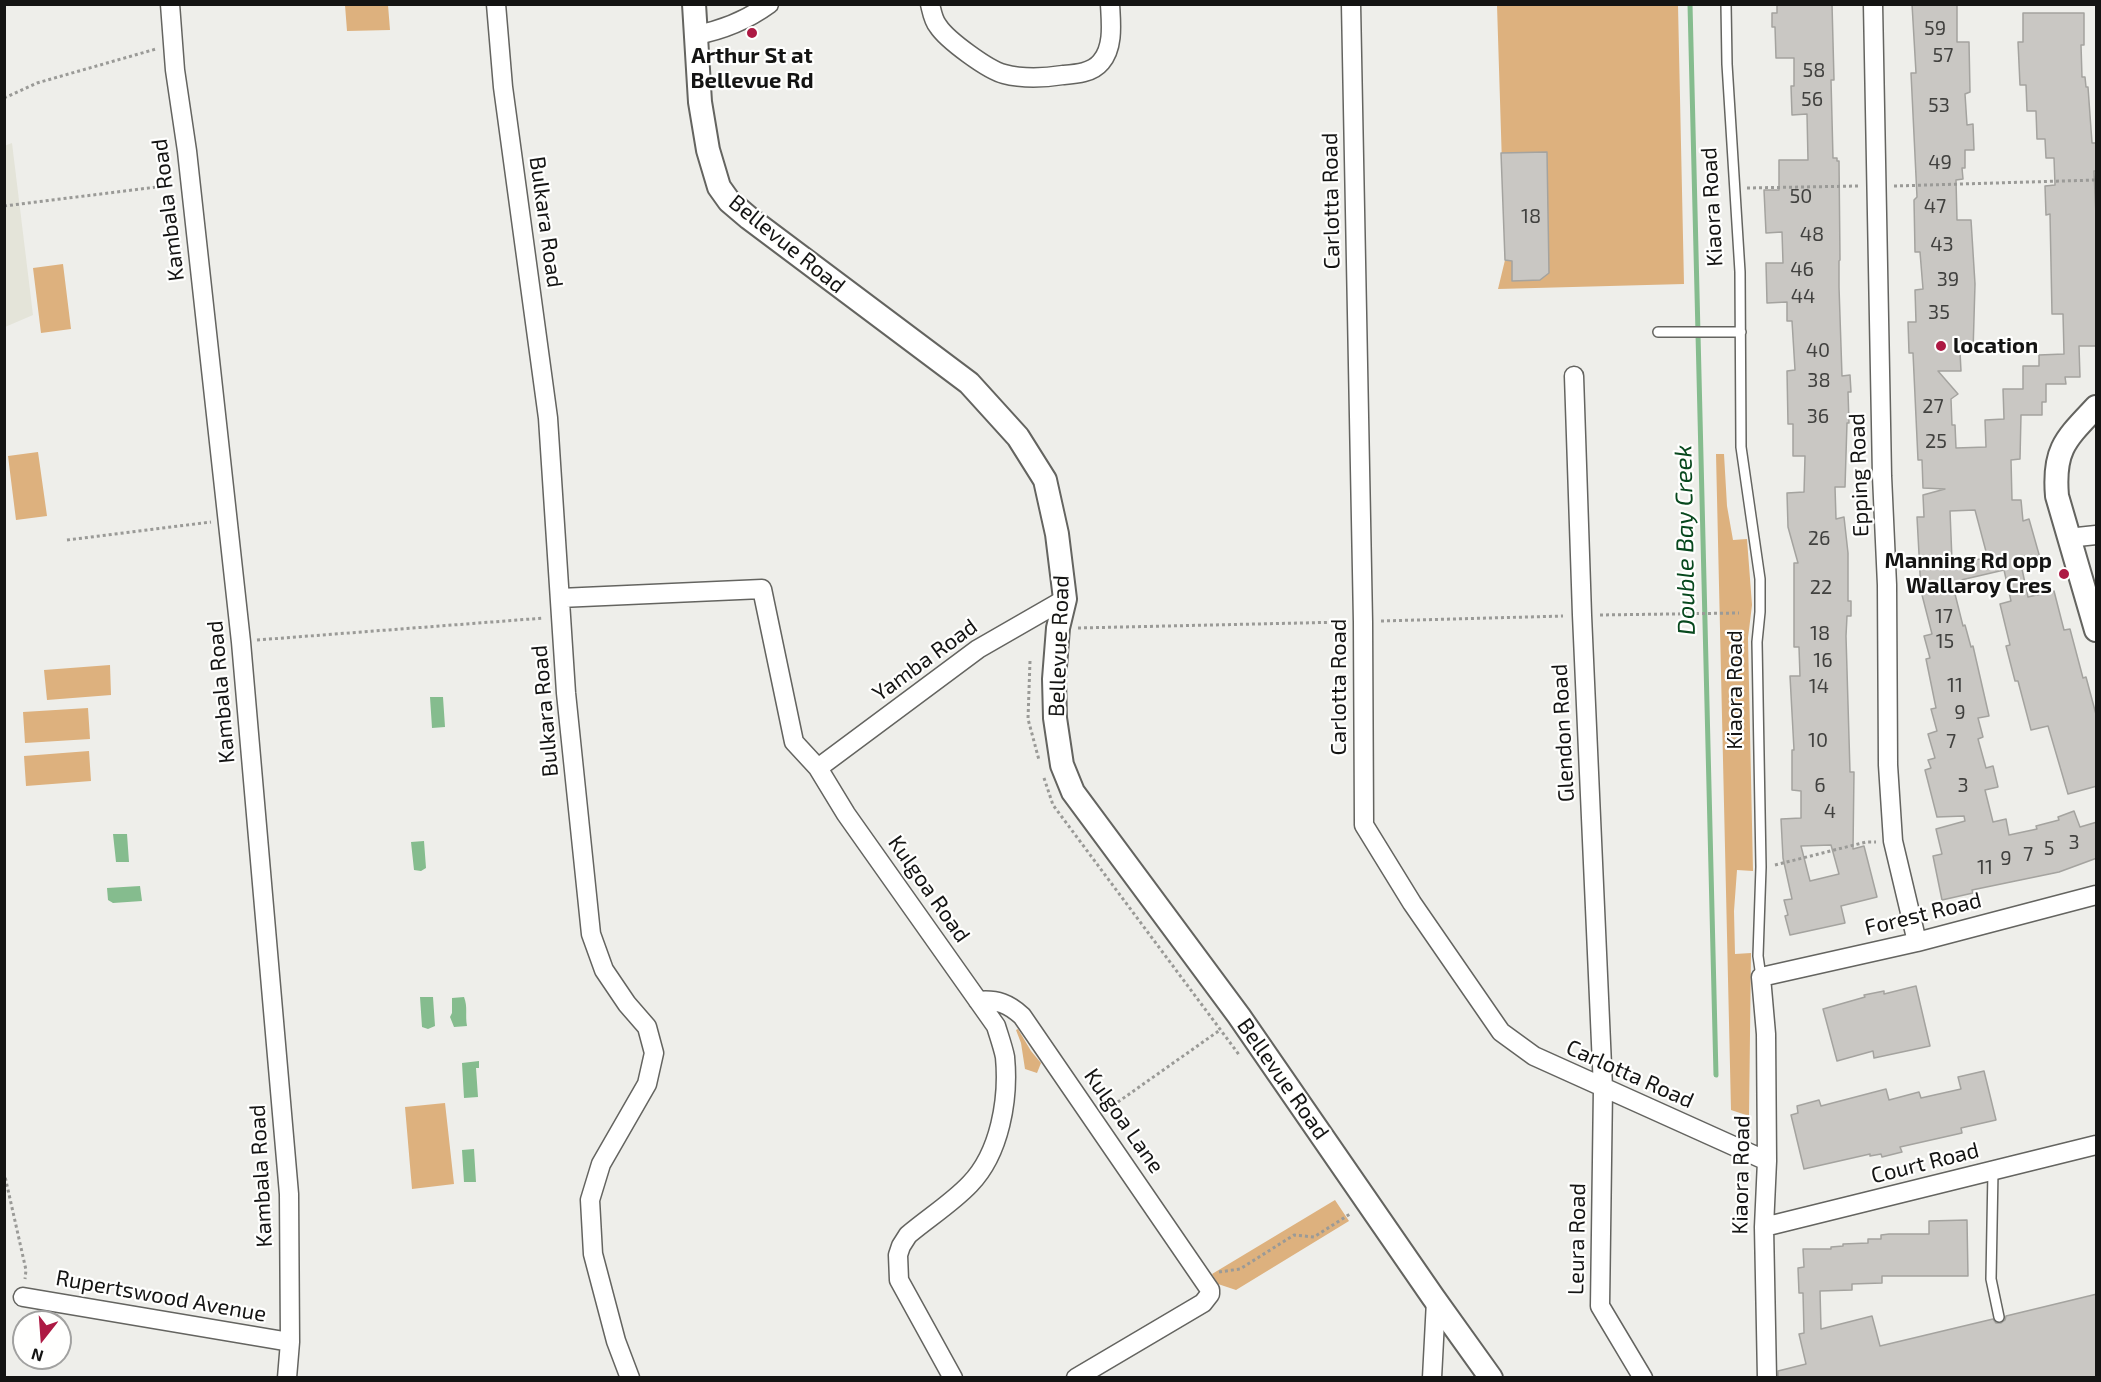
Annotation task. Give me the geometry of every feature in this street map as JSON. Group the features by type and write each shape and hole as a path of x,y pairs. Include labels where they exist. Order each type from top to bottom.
{"street":[{"name":"Kambala Road","path":"170,4 241,642 289,1194 290,1342 287,1377"},
{"name":"Bulkara Road","path":"496,4 503,87 548,418 566,693 591,934 604,970 627,1004 647,1026 654,1053 647,1084 602,1164 590,1200 593,1254 616,1341 630,1377"},
{"name":"Bellevue Road","path":"694,4 700,102 708,150 719,188 729,201 749,218 969,383 1018,437 1045,480 1057,534 1065,599 1058,628 1054,679 1055,718 1062,765 1073,792 1239,1016 1491,1377"},
{"path":"696,35 713,32 750,18 769,4"},
{"path":"930,4 938,27 967,52 996,71 1028,77 1074,74 1090,70 1102,61 1109,47 1110,4"},
{"name":"Carlotta Road","path":"1351,4 1363,610 1364,825 1412,903 1501,1032 1534,1056 1767,1161"},
{"name":"Epping Road","path":"1873,4 1875,186 1887,585 1888,765 1893,841 1917,942"},
{"name":"Glendon Road","path":"1574,376 1581,615 1602,1088"},
{"path":"2097,406 2069,436 2057,461 2055,477 2057,496 2068,538 2097,630"},
{"path":"2068,538 2097,535"},
{"name":"Kulgoa Road","path":"560,598 762,589 794,742 818,768 846,814 996,1026 1004,1055 1006,1082 1002,1119 991,1151 971,1183 908,1235 901,1246 897,1262 903,1291 953,1377"},
{"name":"Yamba Road","path":"818,768 978,649 1065,599"},
{"name":"Forest Road","path":"1761,977 1917,942 2097,896"},
{"name":"Kiaora Road","path":"1761,977 1766,1034 1767,1161 1764,1227 1767,1377"},
{"name":"Kulgoa Lane","path":"978,1000 1002,1002 1022,1016 1209,1287 1210,1294 1203,1303 1076,1377"},
{"name":"Leura Road","path":"1602,1088 1600,1306 1643,1377"},
{"name":"Court Road","path":"1764,1227 2097,1145"},
{"name":"Rupertswood Avenue","path":"23,1297 290,1342"},
{"path":"1432,1377 1436,1301"}],"lane":[{"name":"Kiaora Road","path":"1726,4 1741,332 1741,447 1760,589 1757,642 1761,867 1758,922 1761,977"},
{"path":"1658,333 1741,332"},
{"path":"1993,1170 1991,1280 1999,1317"}],"path":[{"path":"4,98 38,83 173,45"},
{"path":"1736,188 2097,180"},
{"path":"4,207 190,183"},
{"path":"67,540 227,520"},
{"path":"1397,621 1739,613"},
{"path":"262,640 545,618"},
{"path":"1058,628 1328,622"},
{"path":"1761,867 1866,842 1893,841"},
{"path":"1094,1119 1220,1029"},
{"path":"4,1172 26,1270"},
{"path":"1221,1271 1240,1269 1294,1235 1314,1237 1350,1214"}],"shaded area":[{"path":"345,5 388,5 390,30 347,31"},
{"path":"1497,5 1678,5 1684,284 1498,289 1505,260"},
{"path":"12,143 33,315 5,327 4,146"},
{"path":"63,264 71,329 41,333 33,268"},
{"path":"38,452 47,516 16,520 8,456"},
{"path":"1716,454 1724,454 1727,506 1733,540 1747,539 1752,605 1748,638 1753,871 1737,870 1734,911 1735,954 1751,953 1749,1116 1731,1110"},
{"path":"110,665 111,695 47,700 44,670"},
{"path":"430,697 443,697 445,727 432,728"},
{"path":"88,708 90,739 25,743 23,712"},
{"path":"89,751 91,781 26,786 24,756"},
{"path":"113,834 127,834 129,862 116,862"},
{"path":"424,841 426,868 421,871 414,870 411,842"},
{"path":"140,886 142,901 113,903 108,900 107,888"},
{"path":"420,997 433,997 435,1026 428,1029 422,1027"},
{"path":"464,997 467,1026 454,1027 450,1017 452,998"},
{"path":"1018,1029 1041,1063 1037,1073 1025,1069 1021,1043 1016,1030"},
{"path":"479,1061 479,1068 476,1068 478,1097 464,1098 462,1063"},
{"path":"445,1103 454,1184 412,1189 405,1107"},
{"path":"474,1149 476,1182 464,1182 462,1150"},
{"path":"1335,1200 1349,1221 1236,1290 1218,1284 1212,1274"}],"building":[{"path":"1777,4 1832,4 1833,158 1839,161 1842,376 1850,375 1851,392 1848,392 1849,423 1847,423 1845,487 1835,487 1836,519 1844,517 1848,553 1848,601 1851,601 1851,616 1847,616 1846,636 1850,772 1854,772 1853,849 1864,846 1877,897 1841,906 1845,923 1790,935 1784,900 1792,899 1783,858 1781,819 1801,818 1801,791 1792,790 1792,750 1794,750 1790,676 1800,676 1799,647 1794,647 1794,563 1798,563 1788,527 1787,493 1804,492 1805,456 1793,456 1793,424 1788,424 1787,371 1795,370 1792,321 1787,321 1787,302 1767,303 1766,263 1783,263 1782,232 1766,233 1764,190 1779,190 1779,160 1808,160 1807,114 1792,115 1791,86 1794,86 1794,58 1776,58 1772,13 1777,13","holes":["1831,845 1839,874 1810,881 1801,846"]},
{"path":"1912,4 1957,4 1957,42 1969,42 1970,92 1965,94 1967,125 1973,124 1974,150 1965,150 1963,179 1956,180 1957,220 1971,220 1975,284 1973,352 1960,352 1961,371 1938,371 1958,394 1951,399 1956,448 1986,447 1985,420 2004,419 2003,389 2023,389 2023,366 2039,366 2039,355 2064,354 2063,314 2052,314 2050,214 2046,215 2045,186 2055,185 2054,158 2046,158 2045,139 2037,139 2036,111 2027,111 2026,85 2020,85 2018,42 2023,42 2023,13 2084,13 2084,45 2081,45 2082,77 2085,77 2086,87 2088,87 2092,143 2096,143 2097,153 2097,171 2094,171 2097,239 2097,346 2079,346 2080,377 2065,377 2066,384 2046,384 2046,402 2042,402 2042,415 2021,415 2020,459 2011,460 2012,500 2021,500 2023,521 2029,519 2042,565 2022,569 2028,597 2054,591 2064,630 2070,629 2097,718 2097,786 2068,794 2048,726 2031,730 2006,646 2010,645 2000,604 2011,601 2004,570 1961,580 1961,582 1952,582 1963,626 1965,625 1971,647 1973,646 1989,716 1978,718 1983,737 1978,739 1986,768 1993,766 1998,787 1985,790 1993,822 2006,819 2009,835 2037,829 2036,826 2059,820 2058,817 2074,811 2080,827 2097,822 2097,858 2059,872 1972,890 1973,893 1942,900 1933,856 1942,854 1936,829 1965,821 1964,816 1937,817 1925,770 1931,768 1928,760 1935,758 1928,734 1937,731 1931,709 1936,708 1926,659 1930,658 1924,636 1932,634 1921,591 1917,517 1924,517 1923,495 1945,489 1923,488 1922,460 1918,460 1913,353 1909,353 1908,322 1916,322 1915,290 1923,289 1920,252 1915,252 1914,200 1917,197 1911,73 1916,73","holes":["1975,510 1988,559 1952,560 1950,511"]},
{"path":"1547,152 1549,273 1540,280 1512,281 1512,261 1505,260 1501,153"},
{"path":"1916,986 1930,1046 1874,1058 1873,1051 1837,1061 1823,1009 1865,997 1864,995 1884,991 1884,994"},
{"path":"1984,1071 1996,1120 1961,1128 1962,1133 1900,1147 1902,1152 1882,1157 1881,1154 1870,1156 1870,1154 1804,1169 1791,1115 1798,1113 1797,1106 1819,1100 1821,1106 1886,1089 1889,1100 1919,1092 1921,1098 1961,1089 1958,1077"},
{"path":"1967,1220 1968,1276 1882,1276 1882,1283 1852,1284 1852,1290 1820,1291 1821,1329 1872,1316 1880,1346 1993,1319 1996,1323 2001,1323 2006,1316 2097,1294 2097,1377 1778,1377 1778,1371 1806,1364 1799,1334 1804,1333 1803,1293 1799,1293 1798,1268 1804,1267 1803,1249 1831,1249 1831,1247 1843,1246 1843,1244 1868,1243 1868,1239 1881,1239 1881,1235 1889,1234 1929,1234 1929,1221"}],"waterway":[{"name":"Double Bay Creek","path":"1690,4 1716,1075"}],"place":[{"name":"Arthur St at Bellevue Rd","path":"752,33"},
{"name":"location","path":"1941,346"},
{"name":"Manning Rd opp Wallaroy Cres","path":"2064,574"}]}
